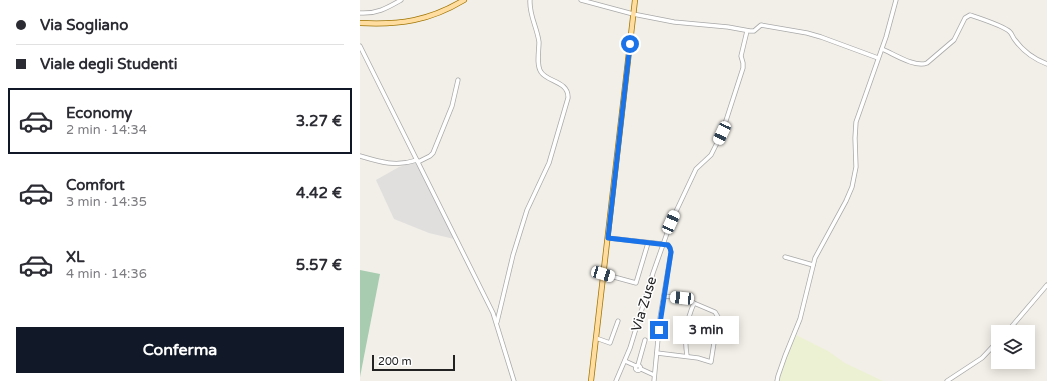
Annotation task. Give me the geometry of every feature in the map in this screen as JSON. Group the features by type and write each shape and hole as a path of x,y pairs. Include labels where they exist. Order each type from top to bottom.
{"main road":[{"path":"360,23 385,24 425,18 464,0"},
{"path":"591,381 616,178 635,0"}],"street":[{"path":"360,13 371,14 388,8 401,0"},
{"path":"497,322 513,255 527,210 550,163 568,98 566,90 553,79 542,74 539,70 539,41 530,12 530,0"},
{"path":"581,0 633,14 674,22 728,26 747,31 754,31 762,25 807,33 878,58"},
{"path":"777,381 782,363 800,318 816,253 846,201 852,187 856,167 856,122 882,49 896,0"},
{"path":"882,49 915,64 923,65 954,40 964,18 970,15 997,25 1009,32 1025,51 1047,64"},
{"name":"Via Zuse","path":"616,381 637,328 653,272 671,222 696,169 711,155 722,133 743,68 741,56 747,31"},
{"path":"360,46 497,322 514,381"},
{"path":"360,156 384,164 418,161 430,156 433,153 452,106 458,80"},
{"path":"608,238 663,244 668,245 670,248 671,252 654,381"},
{"path":"603,274 636,283 648,243"},
{"path":"785,258 813,265"},
{"path":"1013,325 1047,285"},
{"path":"657,353 698,358 709,363 712,361 718,317 715,312 682,298 664,296"},
{"path":"687,356 685,340 688,317 694,303"},
{"path":"596,338 610,343 618,321"},
{"path":"638,367 645,340"},
{"path":"947,381 982,358 991,349"},
{"path":"625,361 654,375"}],"shaded area":[{"path":"416,162 454,239 429,233 394,219 376,180 399,167"}],"green space":[{"path":"360,270 380,274 360,377"},
{"path":"796,335 828,351 845,363 883,381 778,381"}],"route":[{"path":"630,44 608,238 668,245 670,248 671,252 659,330"}]}
